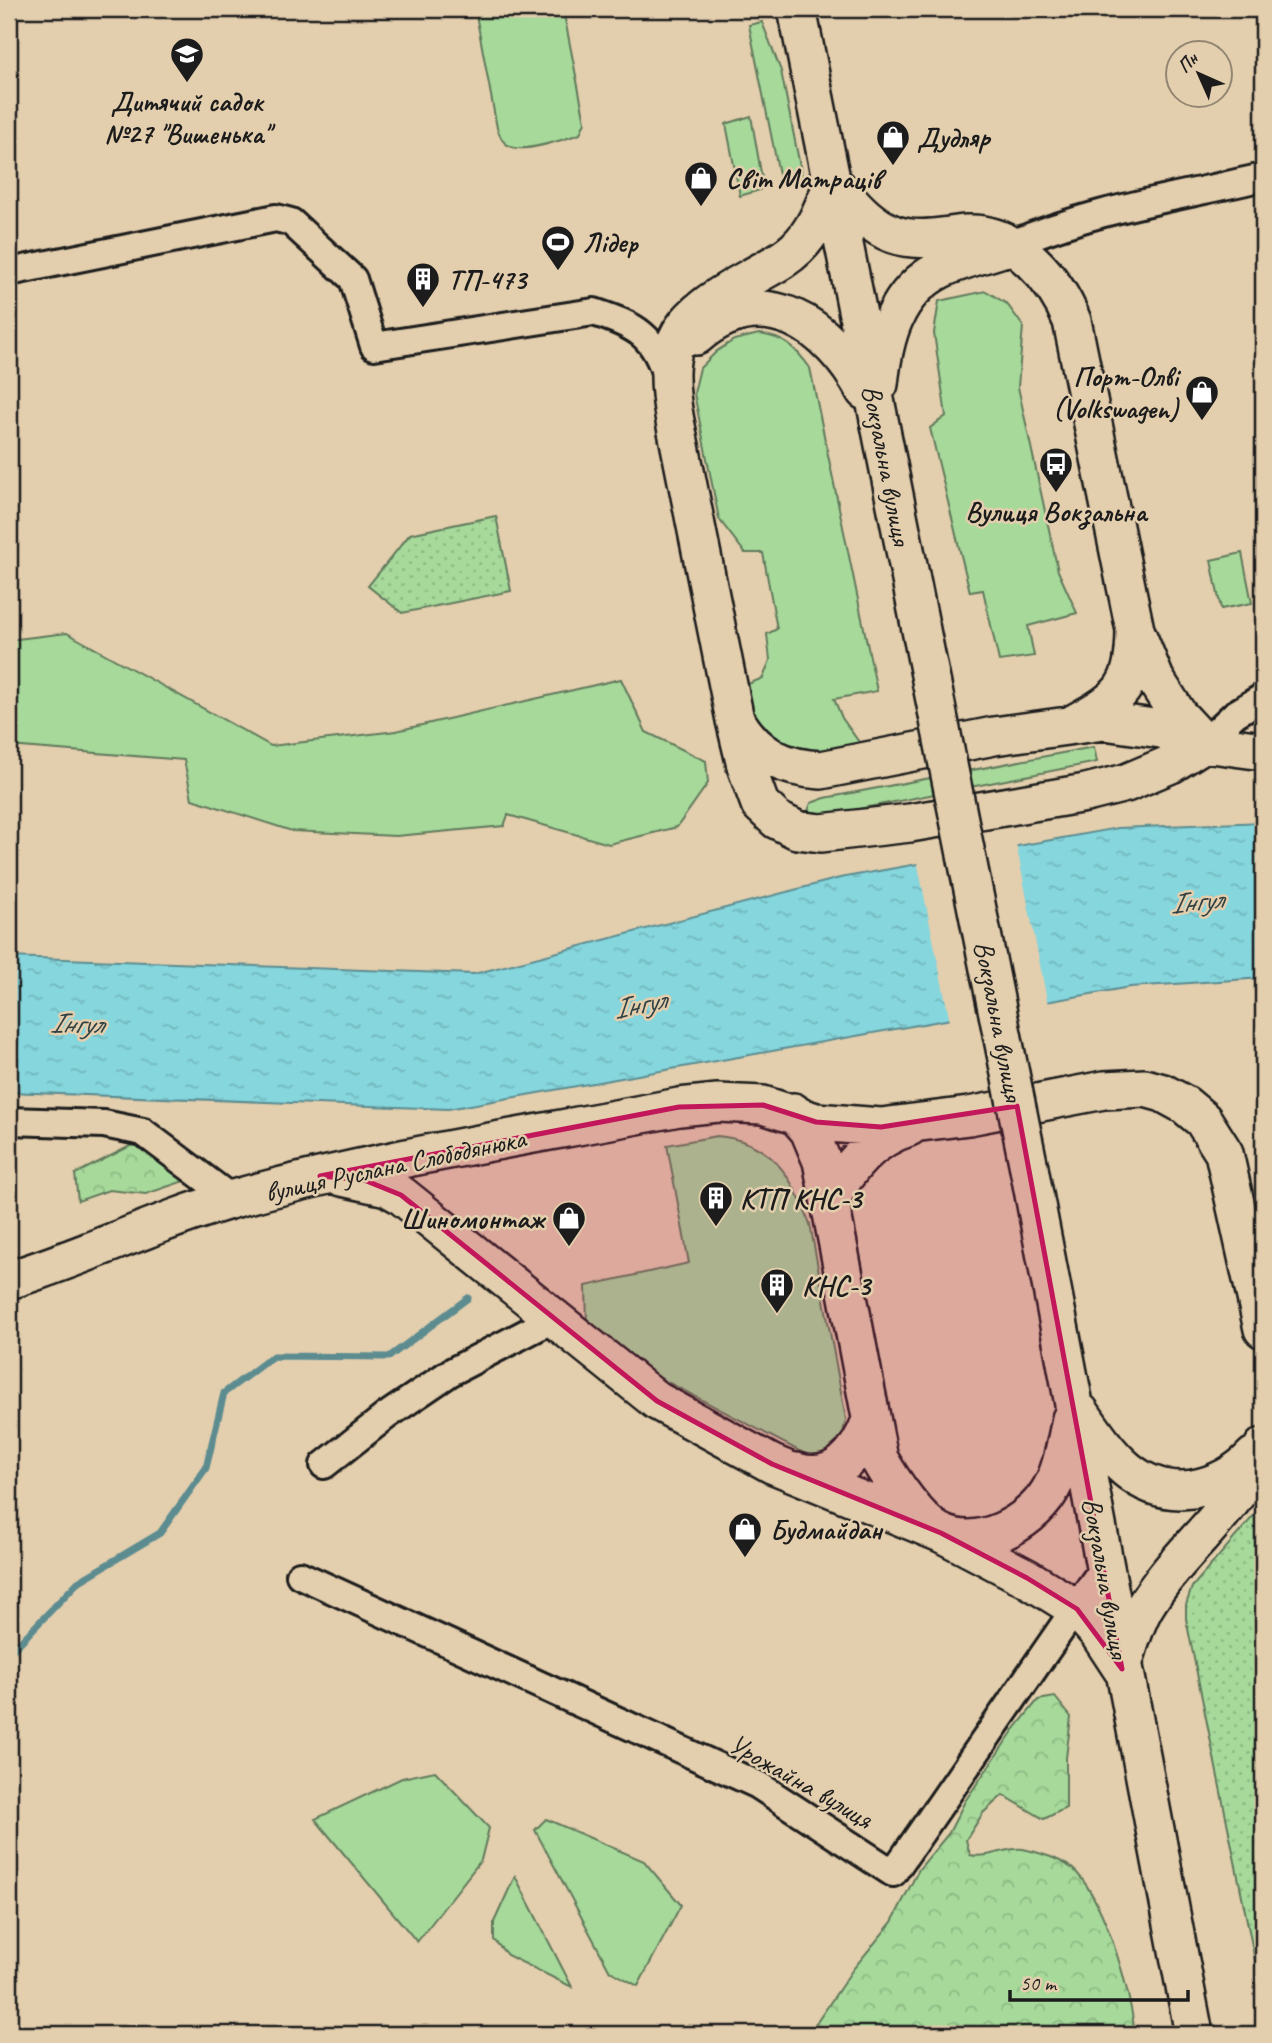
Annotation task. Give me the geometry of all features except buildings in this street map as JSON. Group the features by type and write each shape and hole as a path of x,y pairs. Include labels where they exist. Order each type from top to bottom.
{"main road":[{"name":"Вокзальна вулиця","path":"797,9 875,411 1029,1168 1122,1669 1194,2034"},
{"path":"832,183 861,214 893,234 912,239 971,234 1008,246 1040,269 1062,298 1072,321 1135,630 1155,679 1178,715 1205,743 1171,764 1126,783 1009,806 844,833 797,830 777,820 760,804 746,766 735,720 668,381 670,355 682,328 723,293 776,265 798,247 817,220 832,183"},
{"path":"875,411 887,335 903,300 927,277 943,268 1008,246"},
{"path":"668,381 683,351 707,327 728,316 750,311 772,311 794,316 831,343 851,365 875,411"},
{"path":"1075,723 1113,702 1125,685 1135,656 1135,630"},
{"path":"735,720 746,736 771,759 801,769 821,770 1075,723 1104,721 1131,723 1205,743 1263,751"},
{"path":"830,1200 845,1173 874,1144 895,1131 920,1123 1128,1087 1163,1093 1185,1105 1203,1120 1224,1153 1263,1329"},
{"name":"вулиця Руслана Слободянюка","path":"9,1280 51,1267 148,1226 232,1199 320,1176 679,1107 751,1104 793,1112 836,1125 881,1127 920,1123"},
{"path":"793,1112 816,1141 830,1200 870,1423 879,1459 906,1501 940,1533 984,1537 1009,1530 1030,1515 1050,1491 1067,1438 1074,1402"},
{"path":"320,1176 363,1180 387,1187 401,1195 480,1255 553,1319 657,1401 772,1464 940,1533 1027,1578 1077,1609 1099,1634 1122,1669"},
{"path":"1074,1402 1112,1457 1131,1475 1151,1487 1174,1492 1207,1487 1242,1467 1263,1446"},
{"path":"772,1464 804,1474 826,1473 845,1464 857,1451 870,1423"},
{"path":"1122,1669 1143,1609 1173,1568 1211,1527 1253,1474 1263,1446"}],"street":[{"path":"1008,246 1037,233 1075,222 1263,177"},
{"path":"9,272 276,218 290,222 353,279 374,346 594,312 616,320 649,338 660,354 668,381"},
{"path":"1205,743 1235,714 1263,697"},
{"path":"9,1121 104,1124 143,1132 232,1199"},
{"path":"324,1465 386,1416 451,1373 553,1319"},
{"name":"Урожайна вулиця","path":"300,1575 758,1785 893,1872 1104,1567"}],"highlighted area":[{"path":"763,1105 816,1122 881,1127 1017,1106 1122,1669 1077,1609 1027,1578 941,1533 772,1464 657,1401 401,1195 364,1180 320,1176 679,1107"}],"green space":[{"path":"475,9 563,9 585,122 580,134 524,148 515,148 505,143 497,128"},
{"path":"762,22 781,71 803,181 787,185 780,179 749,25"},
{"path":"751,116 763,184 760,190 740,196 726,124"},
{"path":"986,291 1007,304 1023,326 1018,387 1058,571 1077,613 1028,626 1034,656 999,661 983,590 970,592 930,428 946,416 934,333 939,301"},
{"path":"759,334 789,345 810,368 877,691 834,699 842,718 861,745 819,750 793,748 769,736 759,725 749,706 748,684 763,678 770,660 767,634 777,629 763,553 745,553 719,519 694,393 700,368 717,351 734,340"},
{"path":"496,516 511,591 402,613 368,586 410,534"},
{"path":"1242,553 1252,603 1221,609 1211,560"},
{"path":"67,633 271,746 396,731 621,679 646,732 706,761 708,783 677,827 609,844 508,815 504,826 396,836 292,831 192,799 184,760 9,746 9,640"},
{"path":"1094,747 1097,762 828,815 816,816 808,811 811,803 825,798"},
{"path":"717,1136 736,1139 766,1153 787,1176 810,1224 846,1419 841,1442 824,1456 805,1454 654,1375 587,1325 586,1286 689,1263 667,1145"},
{"path":"142,1140 193,1178 146,1194 109,1190 78,1201 75,1174"},
{"path":"1263,1505 1263,2000 1186,1619 1186,1605 1192,1587"},
{"path":"1055,1697 1071,1717 1066,1758 1066,1808 1044,1819 1003,1795 983,1813 966,1840 970,1855 1023,1849 1059,1860 1077,1873 1098,1906 1107,1927 1128,1995 1135,2034 809,2034 853,1969 892,1922 919,1869 949,1833 965,1801 1013,1731 1038,1700"},
{"path":"435,1771 489,1828 481,1860 417,1942 315,1819 402,1778"},
{"path":"546,1819 644,1861 681,1905 638,1986 610,1971 535,1830"},
{"path":"515,1876 572,1987 507,1955 494,1940 494,1922"}],"water":[{"name":"Інгул","path":"1263,822 1263,978 1130,987 448,1109 9,1092 9,957 474,974 840,878 1118,828"}],"pier":[{"path":"1016,843 1048,1005 950,1022 917,861"}],"waterway":[{"path":"9,1654 78,1582 160,1533 206,1468 224,1393 273,1356 389,1357 468,1298"}],"place":[{"name":"Дитячий садок №27 \"Вишенька\"","path":"187,84"},
{"name":"Дудляр","path":"893,167"},
{"name":"Світ Матраців","path":"701,208"},
{"name":"Лідер","path":"558,272"},
{"name":"ТП-473","path":"423,309"},
{"name":"Порт-Олві (Volkswagen)","path":"1202,422"},
{"name":"Вулиця Вокзальна","path":"1056,494"},
{"name":"КТП КНС-3","path":"716,1228"},
{"name":"Шиномонтаж","path":"569,1248"},
{"name":"КНС-3","path":"777,1315"},
{"name":"Будмайдан","path":"745,1559"}]}
